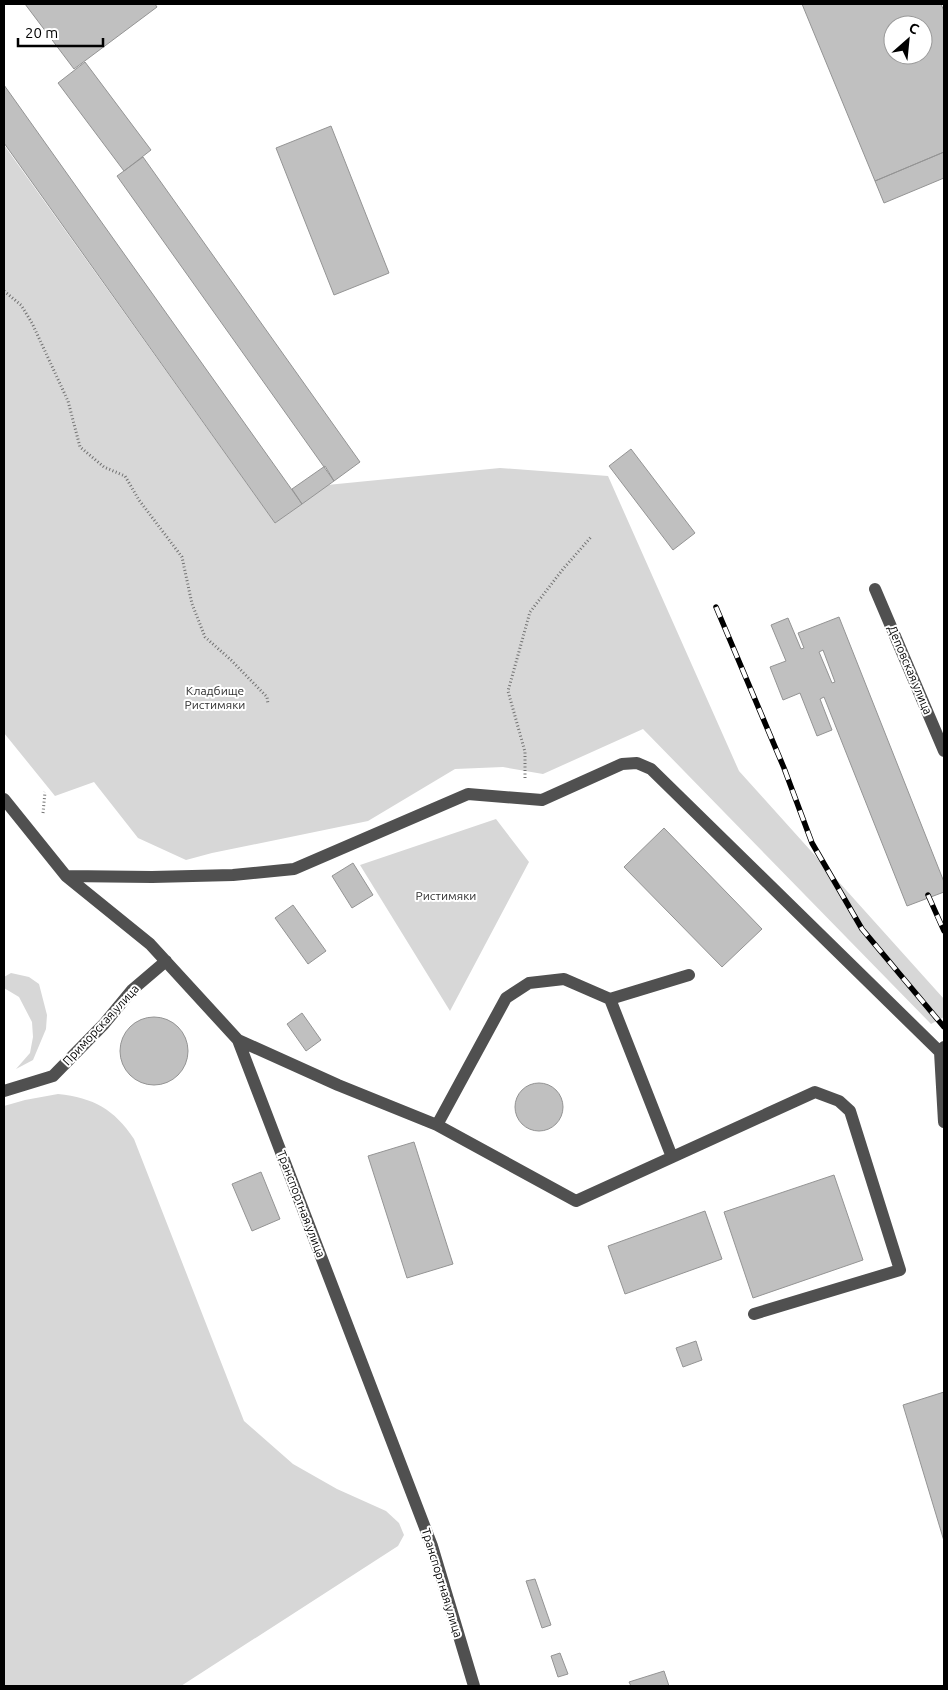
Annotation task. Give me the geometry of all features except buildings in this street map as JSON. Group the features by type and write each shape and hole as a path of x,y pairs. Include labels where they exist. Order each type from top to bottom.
{"street":[{"name":"Деповская улица","path":"875,589 944,751"},
{"path":"66,876 152,877 233,875 294,869 468,794 542,800 622,764 637,763 651,769 942,1050 944,1122"},
{"name":"Транспортная улица","path":"4,799 66,876 150,944 238,1040 432,1546 474,1686"},
{"name":"Приморская улица","path":"4,1091 53,1076 104,1024 132,990 166,961"},
{"path":"437,1125 506,998 529,983 564,979 610,999 688,974"},
{"path":"610,999 672,1157"},
{"path":"238,1040 338,1085 437,1125 576,1201 815,1092 839,1101 850,1111 900,1270 754,1314"}],"path":[{"path":"4,291 21,305 32,323 68,401 80,447 104,467 125,476 140,500 182,557 192,604 205,637 231,660 267,697 268,704"},
{"path":"525,798 525,752 508,691 530,612 563,569 592,536"}],"green space":[{"name":"Кладбище Ристимяки","path":"4,145 275,523 327,485 500,468 608,476 739,771 944,999 944,1017 931,1024 643,729 543,774 503,767 455,769 368,821 186,860 138,838 94,782 55,796 4,733"},
{"name":"Ристимяки","path":"496,819 529,862 450,1011 360,865"},
{"path":"11,973 29,977 39,984 47,1015 46,1029 33,1060 16,1069 30,1053 33,1037 32,1022 19,997 4,988 4,977"},
{"path":"58,1094 82,1098 102,1107 119,1120 134,1139 244,1421 293,1464 337,1489 386,1511 399,1523 404,1535 398,1546 181,1686 4,1686 4,1106"}],"railway":[{"path":"716,607 784,768 812,843 862,929 944,1027"},
{"path":"928,895 944,931"}]}
